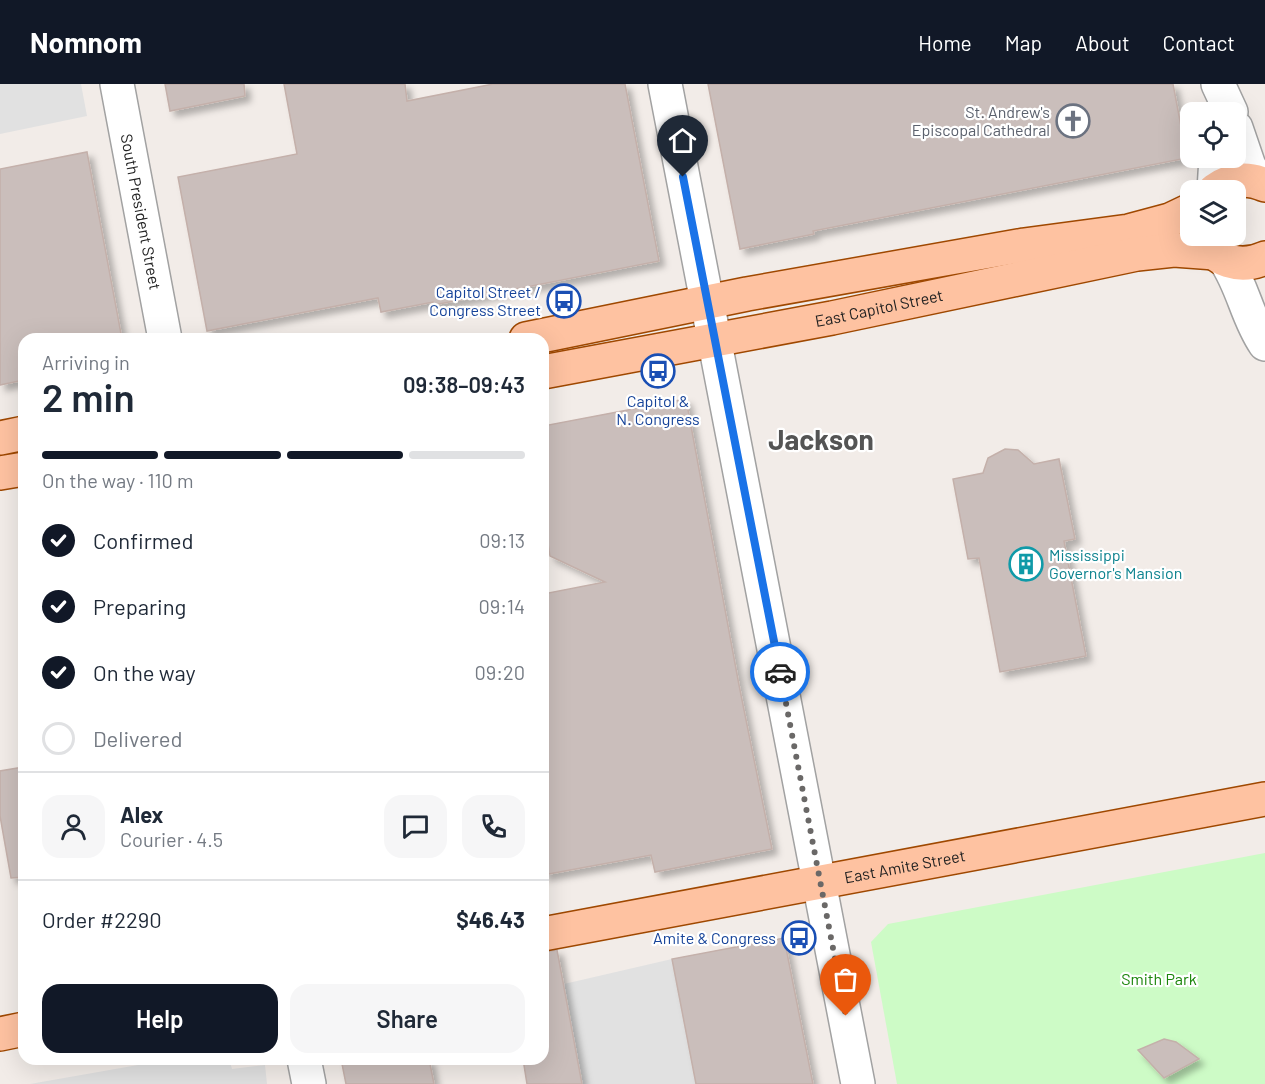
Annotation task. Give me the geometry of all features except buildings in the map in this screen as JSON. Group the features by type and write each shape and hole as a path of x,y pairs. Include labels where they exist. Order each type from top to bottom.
{"main road":[{"path":"1239,180 1262,183"},
{"path":"549,334 708,301 1024,245 1129,231 1180,215"},
{"name":"East Capitol Street","path":"549,371 1137,254 1174,250 1214,250 1251,264 1265,258"},
{"path":"0,438 18,434"},
{"path":"0,473 18,470"},
{"name":"East Amite Street","path":"549,933 1265,799"},
{"path":"0,1034 18,1030"}],"street":[{"name":"South President Street","path":"117,84 164,333"},
{"path":"665,84 858,1084"},
{"path":"1246,157 1249,166 1262,183"},
{"path":"1214,250 1239,284 1252,321 1265,344"},
{"path":"305,1065 309,1084"}],"green space":[{"name":"Smith Park","path":"1265,853 1265,1084 897,1084 871,942 888,924"}],"shaded area":[{"path":"0,84 81,84 87,116 0,134"},
{"path":"672,959 696,1084 581,1084 564,984"},
{"path":"138,1065 231,1065 232,1069 265,1065 267,1084 30,1084"}],"way so far":[{"path":"780,672 846,1016"}],"place":[{"name":"St. Andrew's Episcopal Cathedral","path":"1073,121"},
{"name":"Capitol Street / Congress Street","path":"564,301"},
{"name":"Capitol & N. Congress","path":"658,371"},
{"name":"Mississippi Governor's Mansion","path":"1026,564"},
{"name":"Amite & Congress","path":"799,938"}],"district":[{"name":"Jackson","path":"821,440"}],"route":[{"path":"683,177 780,672"}]}
